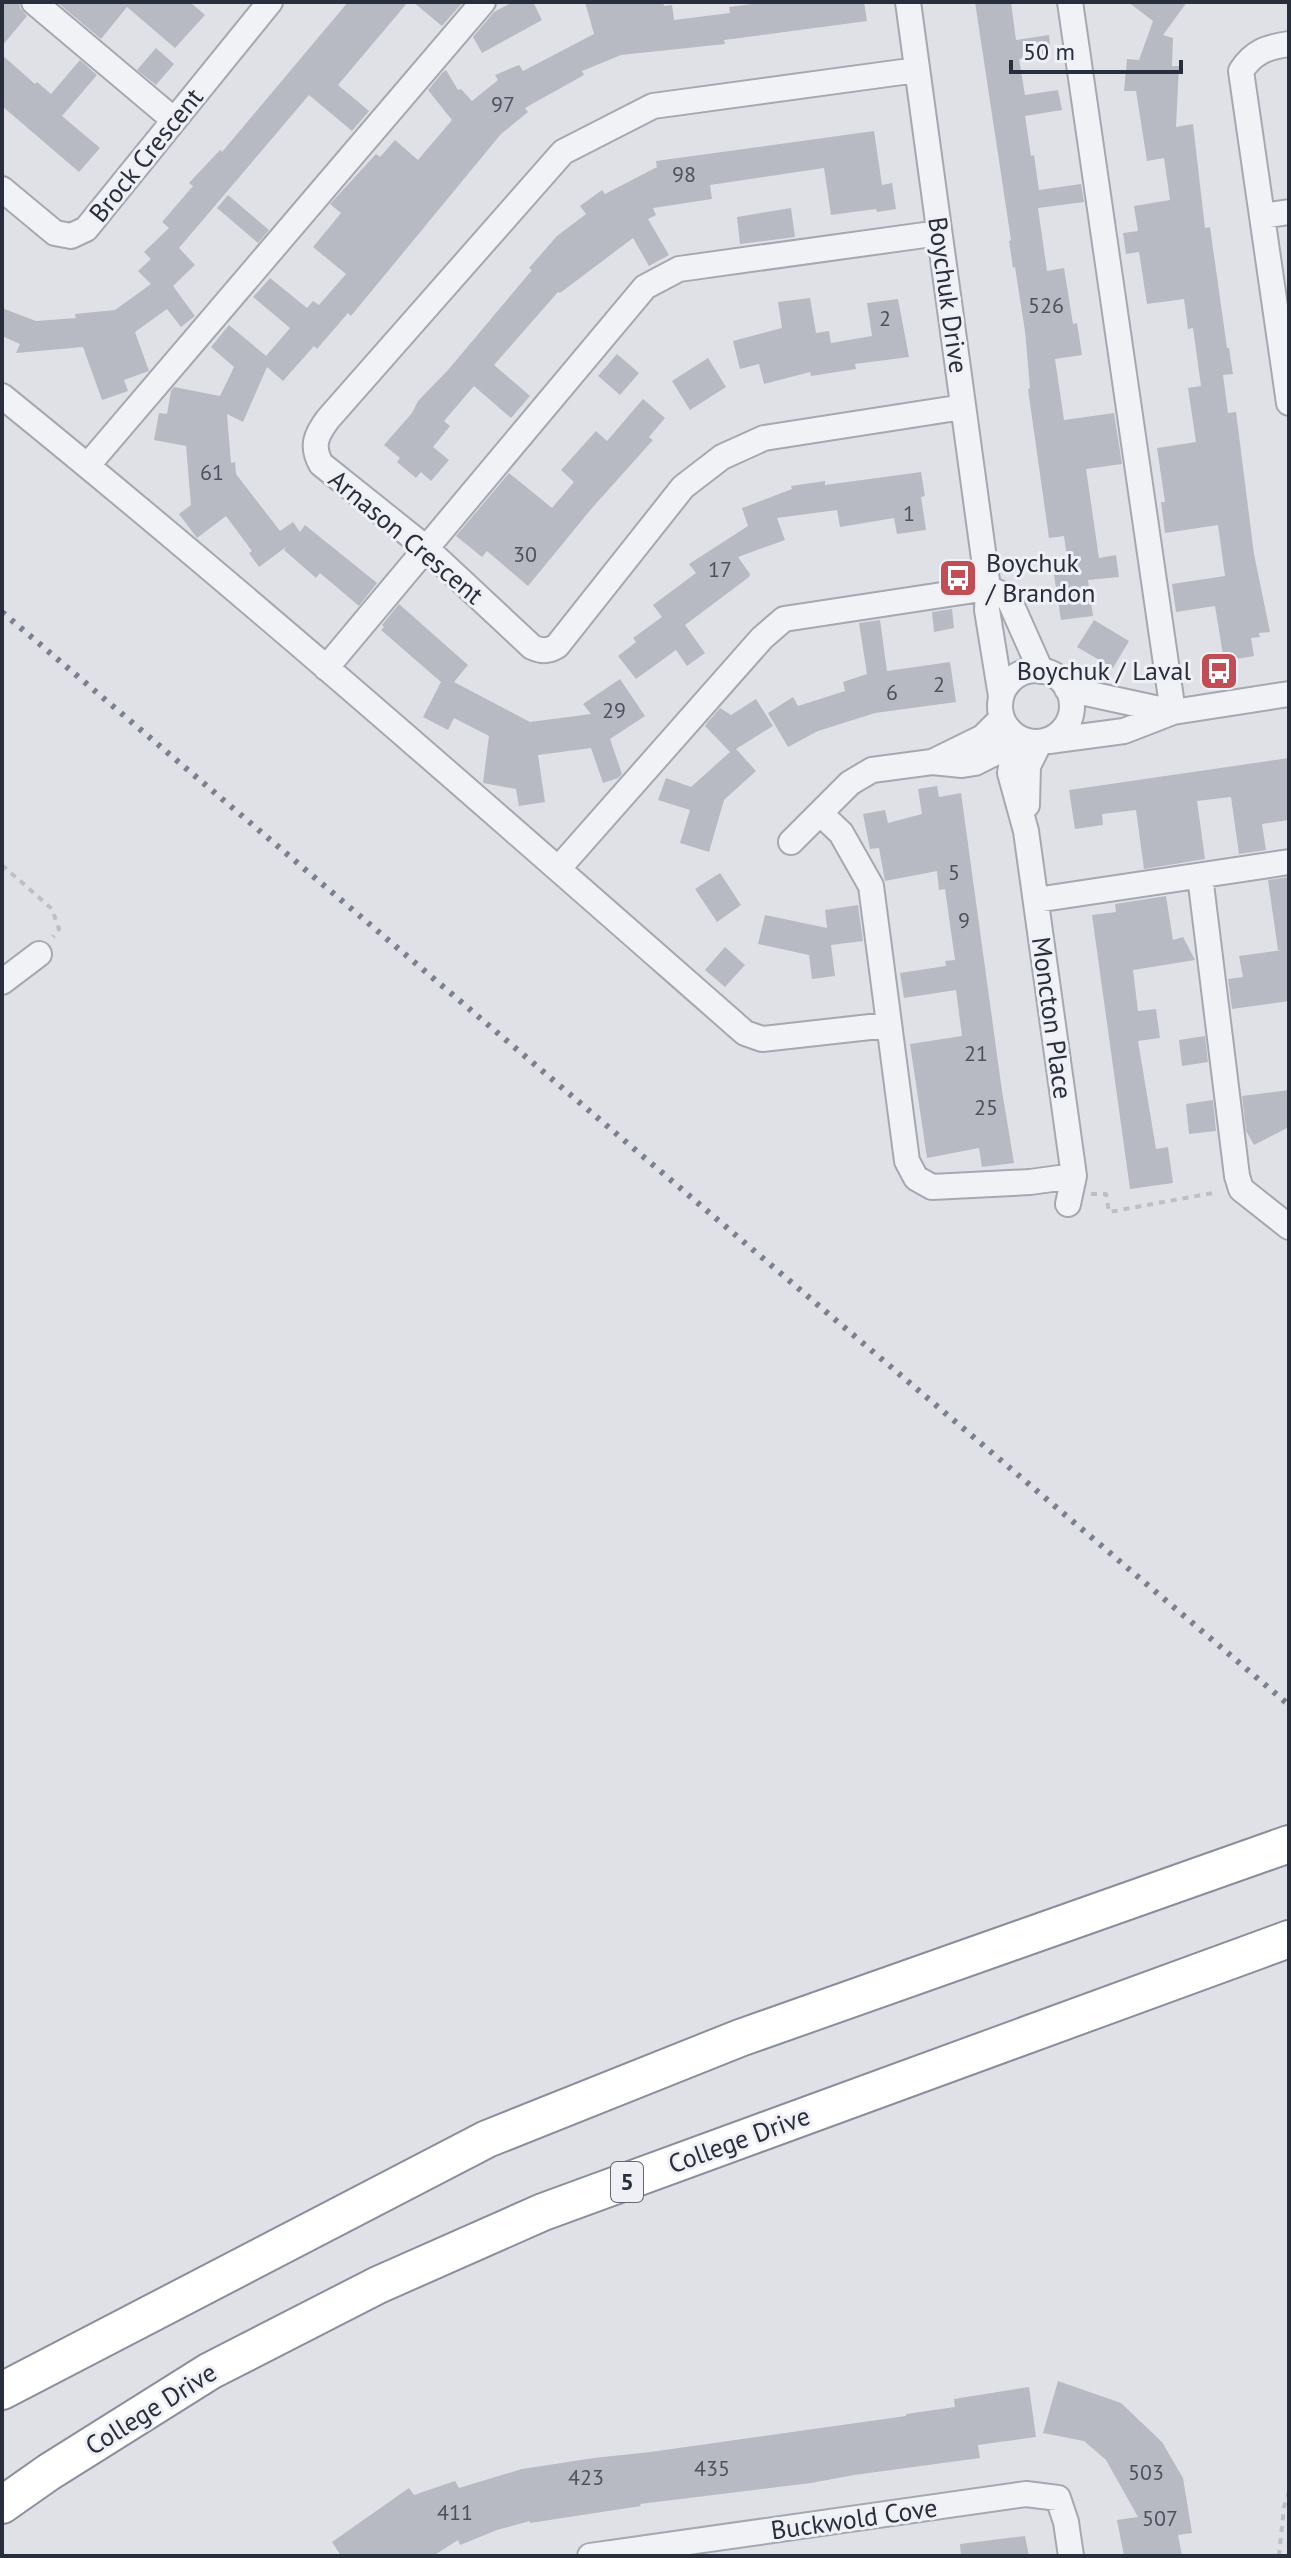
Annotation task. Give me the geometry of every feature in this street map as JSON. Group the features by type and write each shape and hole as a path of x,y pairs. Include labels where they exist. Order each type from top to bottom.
{"highway":[{"path":"2,2391 487,2139 740,2038 1289,1844"},
{"name":"College Drive","path":"2,2505 210,2371 378,2285 530,2218 1289,1939"}],"street":[{"path":"34,2 174,120"},
{"name":"Brock Crescent","path":"2,189 55,233 71,236 86,229 270,2"},
{"path":"88,465 483,2"},
{"name":"Boychuk Drive","path":"908,2 988,588 987,610 1007,721"},
{"path":"1070,2 1173,712"},
{"path":"1289,44 1251,55 1241,71 1287,369 1289,403"},
{"name":"Arnason Crescent","path":"917,70 653,106 563,152 328,419 315,441 315,453 321,464 426,548 532,647 550,651 683,487 722,457 764,438 963,407"},
{"path":"1262,216 1289,212"},
{"path":"326,668 645,287 679,269 939,233"},
{"path":"2,396 88,465 326,668 745,1033 762,1039 888,1025"},
{"path":"558,869 762,638 784,619 988,588 1008,597 1041,671"},
{"path":"791,842 822,815 850,783 872,770 932,762 962,765 975,763 993,754 1007,721 1012,679 1031,671 1052,674 1067,689 1173,712"},
{"path":"1044,741 1064,729 1069,720 1071,709 1067,689"},
{"path":"1007,721 1044,741 1124,731 1173,712 1289,694"},
{"name":"Moncton Place","path":"1007,721 1010,773 1026,831 1074,1176 1068,1204"},
{"name":"Moncton Place","path":"1026,831 1028,766 1044,741"},
{"path":"822,815 841,833 871,886 907,1161 916,1178 932,1187 1030,1182 1074,1176"},
{"path":"1036,900 1289,862"},
{"path":"1200,876 1241,1189 1289,1227"},
{"path":"2,982 39,954"},
{"name":"Buckwold Cove","path":"590,2556 1026,2494 1058,2498 1066,2522 1071,2556"}],"path":[{"path":"2,865 52,909 59,929"},
{"path":"1106,1194 1109,1212 1241,1189"},
{"path":"1279,2556 1284,2507 1289,2492"}],"building":[{"path":"2,2 19,2 27,16 2,46"},
{"path":"57,2 190,2 205,15 175,48 127,7 101,39"},
{"path":"348,2 408,2 338,85 369,111 352,131 309,95 179,248 195,265 173,286 195,316 181,327 167,309 135,332 149,371 124,380 128,391 102,400 83,347 16,353 20,344 2,336 2,308 36,321 76,318 75,314 115,310 151,284 138,271 151,259 144,252 169,228 162,222 193,186 189,183 220,150 222,152"},
{"path":"413,2 463,2 442,26"},
{"path":"513,2 533,2 542,20 482,53 473,37 494,12"},
{"path":"585,2 663,2 664,6 672,5 674,20 730,13 729,7 768,2 864,2 867,21 724,40 725,44 621,55 582,71 584,75 525,108 528,112 501,134 351,316 348,313 317,349 314,346 283,381 267,367 243,422 227,414 231,463 235,462 236,474 280,531 293,522 300,532 305,525 377,583 359,606 320,573 316,578 284,550 286,547 259,567 249,553 252,551 226,516 197,538 179,514 191,505 186,446 154,440 159,413 167,414 171,391 174,387 220,396 234,367 211,347 229,325 266,356 290,328 253,297 270,278 307,308 313,301 319,305 346,274 313,247 341,213 330,204 376,154 380,157 395,140 418,160 452,120 428,90 442,73 446,70 458,90 461,89 472,101 498,80 495,75 519,65 523,71 594,34"},
{"path":"975,2 1011,2 1016,40 1049,35 1051,55 1019,59 1025,95 1058,90 1062,110 1025,116 1031,156 1034,155 1039,190 1081,184 1084,202 1038,208 1047,271 1064,268 1073,324 1077,323 1082,355 1055,359 1064,420 1114,413 1122,464 1086,469 1099,558 1116,555 1119,577 1088,580 1093,616 1061,620 1054,575 1069,573 1064,536 1049,538 1028,389 1025,331"},
{"path":"1128,2 1187,2 1163,35 1173,38 1172,66 1179,66 1176,127 1193,124 1205,228 1210,227 1233,374 1223,375 1228,413 1236,412 1254,554 1270,632 1251,638 1254,656 1224,661 1215,606 1176,612 1172,584 1225,576 1218,525 1165,533 1161,502 1165,502 1157,448 1196,442 1188,388 1201,386 1193,328 1188,329 1184,299 1147,304 1139,252 1126,254 1123,233 1138,231 1134,206 1170,200 1164,158 1147,161 1136,91 1124,91 1127,59 1139,60 1153,21"},
{"path":"156,48 174,64 156,85 137,70"},
{"path":"2,55 51,94 80,60 97,75 62,116 100,148 79,172 2,106"},
{"path":"874,131 882,185 892,183 896,209 831,215 824,168 710,185 712,199 653,208 656,215 648,219 669,255 649,266 633,238 558,292 494,365 530,396 511,418 474,386 444,421 450,426 433,447 449,460 431,481 421,472 416,478 397,462 400,458 384,445 412,413 418,401 532,270 529,268 557,236 586,214 580,206 602,190 605,194 657,167 656,161"},
{"path":"228,195 269,230 258,243 217,208"},
{"path":"791,208 795,237 740,244 737,217"},
{"path":"810,298 816,333 829,331 831,343 872,336 867,303 898,299 909,357 855,364 856,369 811,376 810,372 764,384 759,364 740,369 733,341 782,328 778,302"},
{"path":"617,354 639,373 620,395 598,376"},
{"path":"708,358 726,387 690,410 672,381"},
{"path":"643,399 665,418 649,437 653,440 528,586 487,551 482,557 456,536 509,473 552,508 574,482 561,470 596,431 607,441"},
{"path":"921,472 926,530 897,534 894,518 840,527 837,510 777,518 785,540 738,557 749,577 685,625 705,653 687,666 676,650 636,679 618,656 636,642 633,638 662,617 653,605 696,573 689,564 748,526 742,508 792,489 791,486 825,481 825,485"},
{"path":"399,604 468,665 454,682 530,722 591,714 583,704 620,679 645,716 610,739 622,774 603,783 591,748 538,755 545,802 519,806 516,789 483,783 489,736 454,718 448,730 423,717 441,682 381,630"},
{"path":"952,609 954,628 934,632 932,612"},
{"path":"880,620 887,671 950,662 956,702 875,713 818,731 788,747 768,713 793,697 798,706 845,691 843,682 867,674 859,623"},
{"path":"1094,620 1129,641 1113,668 1077,647"},
{"path":"756,699 773,726 736,749 756,771 724,800 709,852 680,843 690,810 658,800 666,778 691,787 730,752 705,726 707,723 720,708 731,715"},
{"path":"1289,758 1289,820 1262,824 1266,850 1239,854 1231,797 1197,801 1205,859 1144,869 1136,810 1102,814 1103,825 1075,829 1069,790"},
{"path":"937,786 939,797 961,793 1014,1163 982,1167 979,1148 927,1158 910,1044 962,1036 956,990 904,998 900,973 946,966 945,961 955,960 945,889 939,890 937,871 885,881 879,848 870,849 863,814 885,810 888,823 922,814 918,789"},
{"path":"720,873 741,905 717,922 695,889"},
{"path":"1289,877 1289,1001 1232,1009 1228,979 1243,977 1239,956 1282,950 1278,950 1268,880"},
{"path":"1166,896 1173,940 1183,937 1195,960 1133,970 1138,1011 1156,1009 1160,1038 1138,1041 1156,1149 1168,1147 1173,1183 1130,1189 1092,915 1116,912 1115,904"},
{"path":"858,905 863,941 831,945 835,976 812,979 809,955 758,944 765,915 827,928 825,910"},
{"path":"725,947 745,965 725,987 705,970"},
{"path":"1205,1036 1208,1062 1182,1066 1179,1040"},
{"path":"1289,1090 1289,1127 1254,1145 1246,1131 1242,1096"},
{"path":"1213,1100 1216,1131 1189,1134 1186,1104"},
{"path":"1058,2381 1121,2403 1162,2442 1183,2478 1192,2533 1178,2535 1182,2556 1124,2556 1117,2520 1138,2517 1106,2460 1084,2441 1043,2433"},
{"path":"1029,2387 1036,2437 978,2445 980,2458 530,2521 460,2545 458,2540 433,2556 341,2556 332,2542 409,2488 414,2495 455,2481 459,2488 522,2469 906,2416 955,2407 954,2399"},
{"path":"1025,2536 1029,2556 961,2556 960,2544"}],"railway":[{"path":"2,612 1289,1705"}],"place":[{"name":"Boychuk / Brandon","path":"958,578"},
{"name":"Boychuk / Laval","path":"1219,671"}]}
